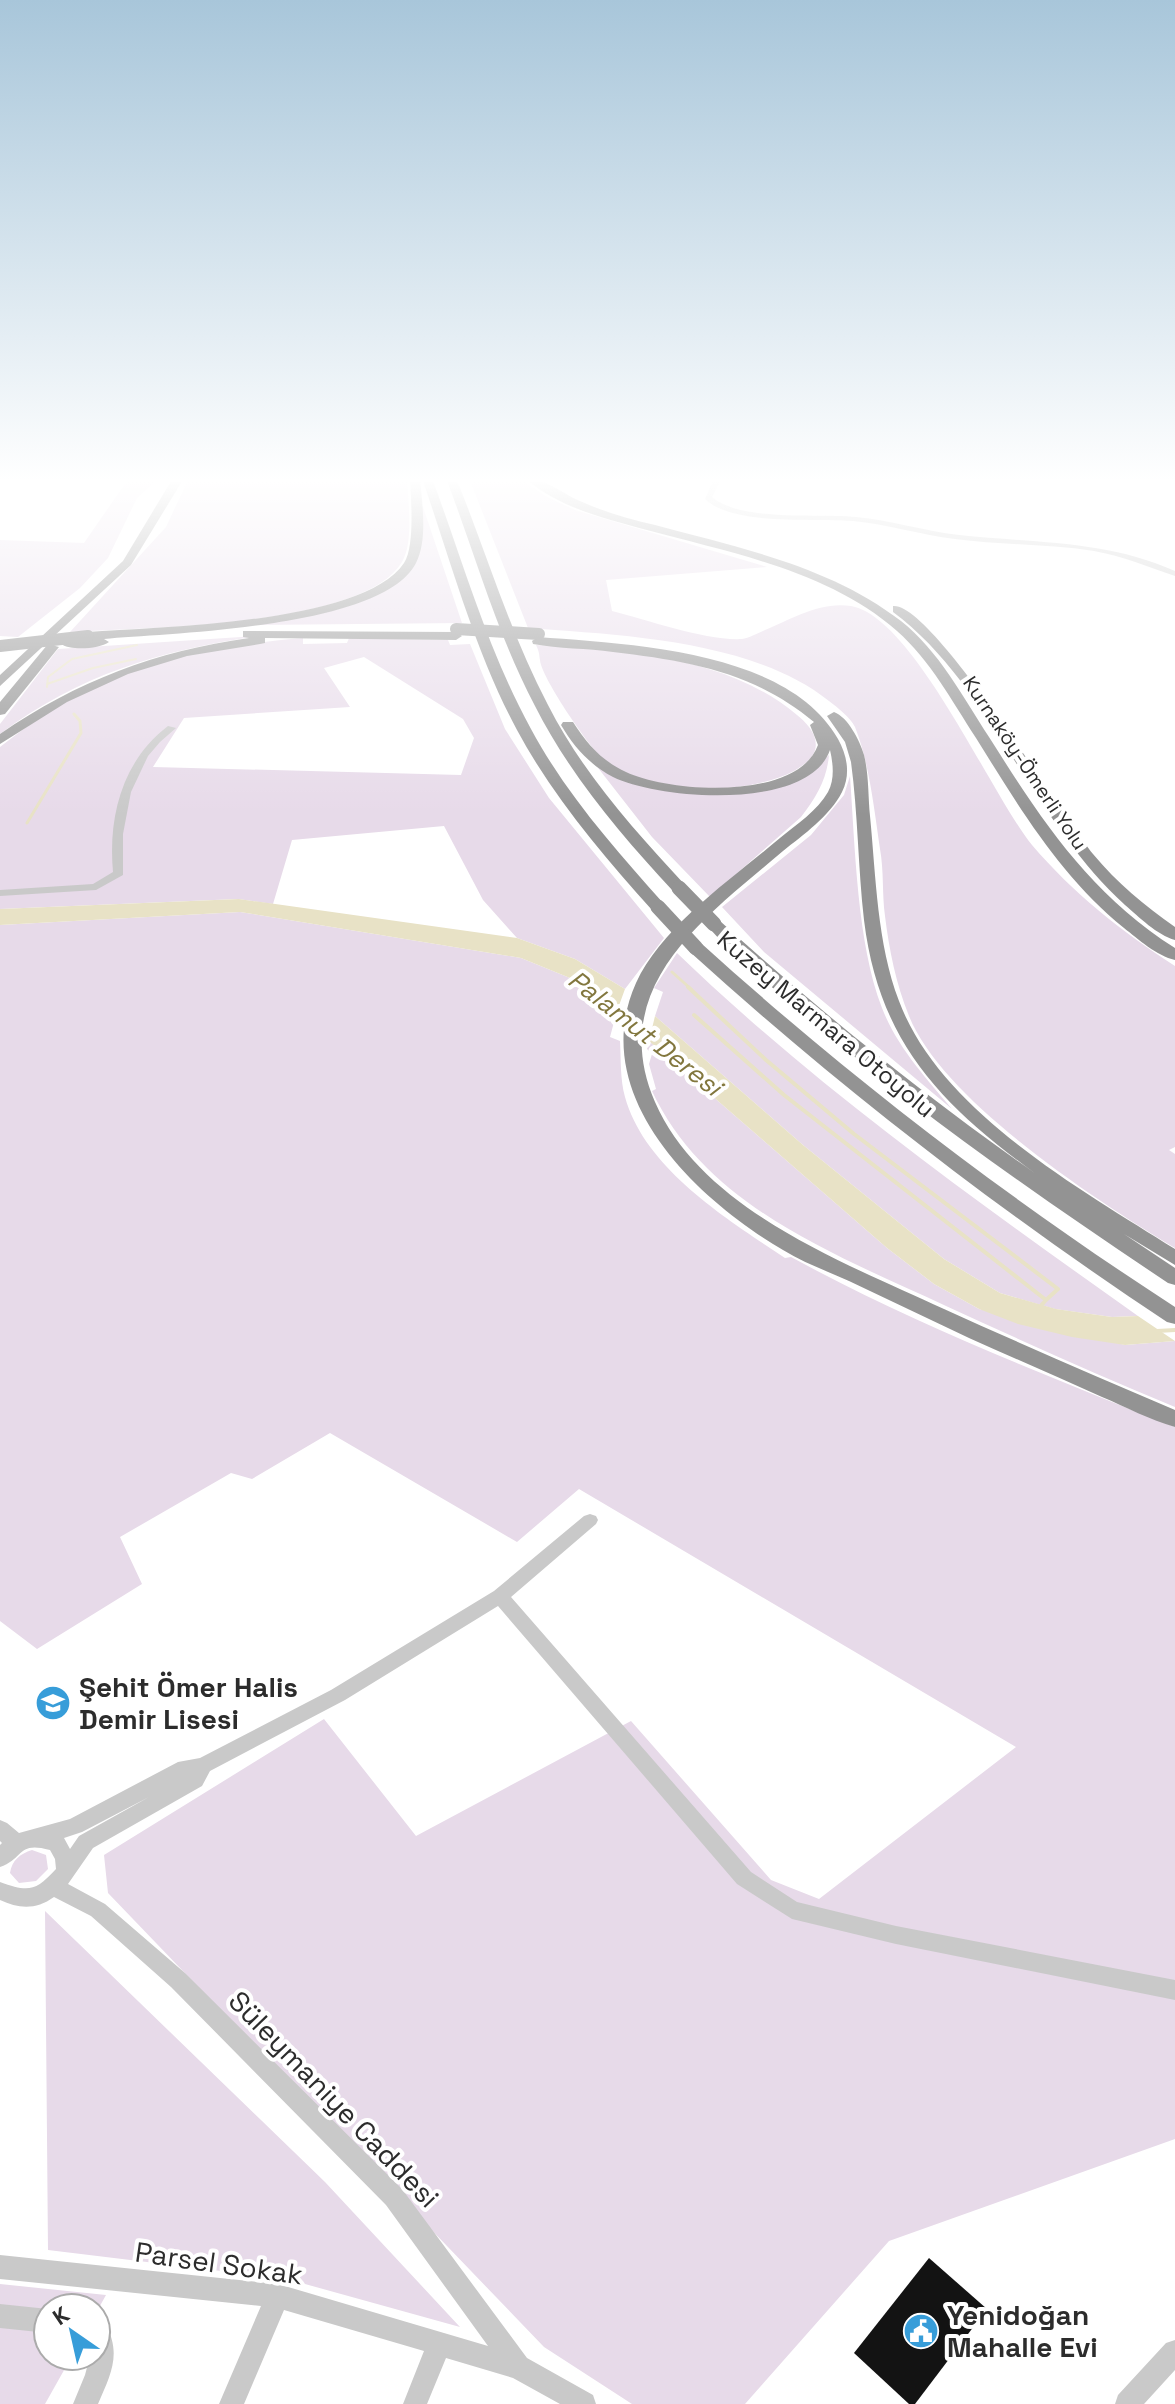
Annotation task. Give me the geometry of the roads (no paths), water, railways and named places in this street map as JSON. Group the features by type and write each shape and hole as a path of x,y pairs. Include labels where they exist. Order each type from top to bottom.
{"highway":[{"path":"0,668 83,590"},
{"path":"0,682 98,590"},
{"path":"0,646 291,617 338,605 378,590"},
{"name":"Kuzey Marmara Otoyolu","path":"468,590 500,680 523,728 551,775 594,835 696,948 775,1021 882,1110 1014,1210 1175,1317"},
{"name":"Kuzey Marmara Otoyolu","path":"494,590 528,679 583,772 621,823 714,924 822,1024 965,1136 1175,1278"},
{"name":"Kurnaköy-Ömerli Yolu","path":"842,590 900,626 935,663 1035,822 1087,889 1134,929 1175,955"},
{"name":"Kurnaköy-Ömerli Yolu","path":"866,590 910,618 950,659 1097,870 1129,901 1175,935"},
{"path":"0,711 67,629 77,610"},
{"path":"88,636 252,628 456,632 647,644 736,662 776,677 826,709 840,724 855,749 876,941 884,979 901,1026 925,1063 971,1112 1032,1163 1175,1258"},
{"path":"0,652 67,644 219,635 456,632"},
{"path":"0,740 66,695 140,664 236,643 340,633"},
{"path":"539,637 643,651 715,665 771,686 810,711 834,737 840,772 836,791 785,845 725,895 669,948 645,983 636,1011 632,1049 649,1110 672,1148 697,1177 786,1244 1053,1368 1175,1419"},
{"path":"528,679 558,710 591,754 608,769 645,783 694,792 732,792 766,787 808,770 822,757 824,748 821,731 810,711"}],"street":[{"path":"0,893 77,890 103,884 119,873 117,861 125,791 136,766 157,736 171,728"},
{"path":"0,1829 5,1852 75,1826 185,1768 203,1765 338,1695 500,1596 590,1520"},
{"path":"500,1596 744,1878 792,1910 896,1935 1175,1990"},
{"path":"3,1895 32,1898 59,1878 86,1842 195,1780 203,1765"},
{"path":"38,1838 57,1843 63,1850 59,1878"},
{"name":"Süleymaniye Caddesi","path":"59,1878 178,1980 383,2186 518,2367 584,2404"},
{"name":"Parsel Sokak","path":"0,2267 278,2296 518,2367"},
{"path":"231,2404 278,2296"},
{"path":"0,2316 32,2319"},
{"path":"415,2404 439,2344"},
{"path":"1127,2404 1175,2352"},
{"path":"85,2404 99,2372"}],"waterway":[{"path":"47,684 48,677 72,659 137,645"},
{"path":"47,684 93,668 136,659"},
{"path":"27,823 81,733 80,721 74,714"},
{"path":"672,972 691,989"},
{"path":"688,987 766,1060 854,1134 1058,1289 1046,1300"},
{"path":"694,1015 784,1095 1046,1300"},
{"name":"Palamut Deresi","path":"639,1024 654,1036"},
{"path":"1038,1309 1046,1300"},
{"name":"Palamut Deresi","path":"1157,1331 1175,1330"}],"place":[{"name":"Şehit Ömer Halis Demir Lisesi","path":"53,1703"},
{"name":"Yenidoğan Mahalle Evi","path":"921,2331"}]}
